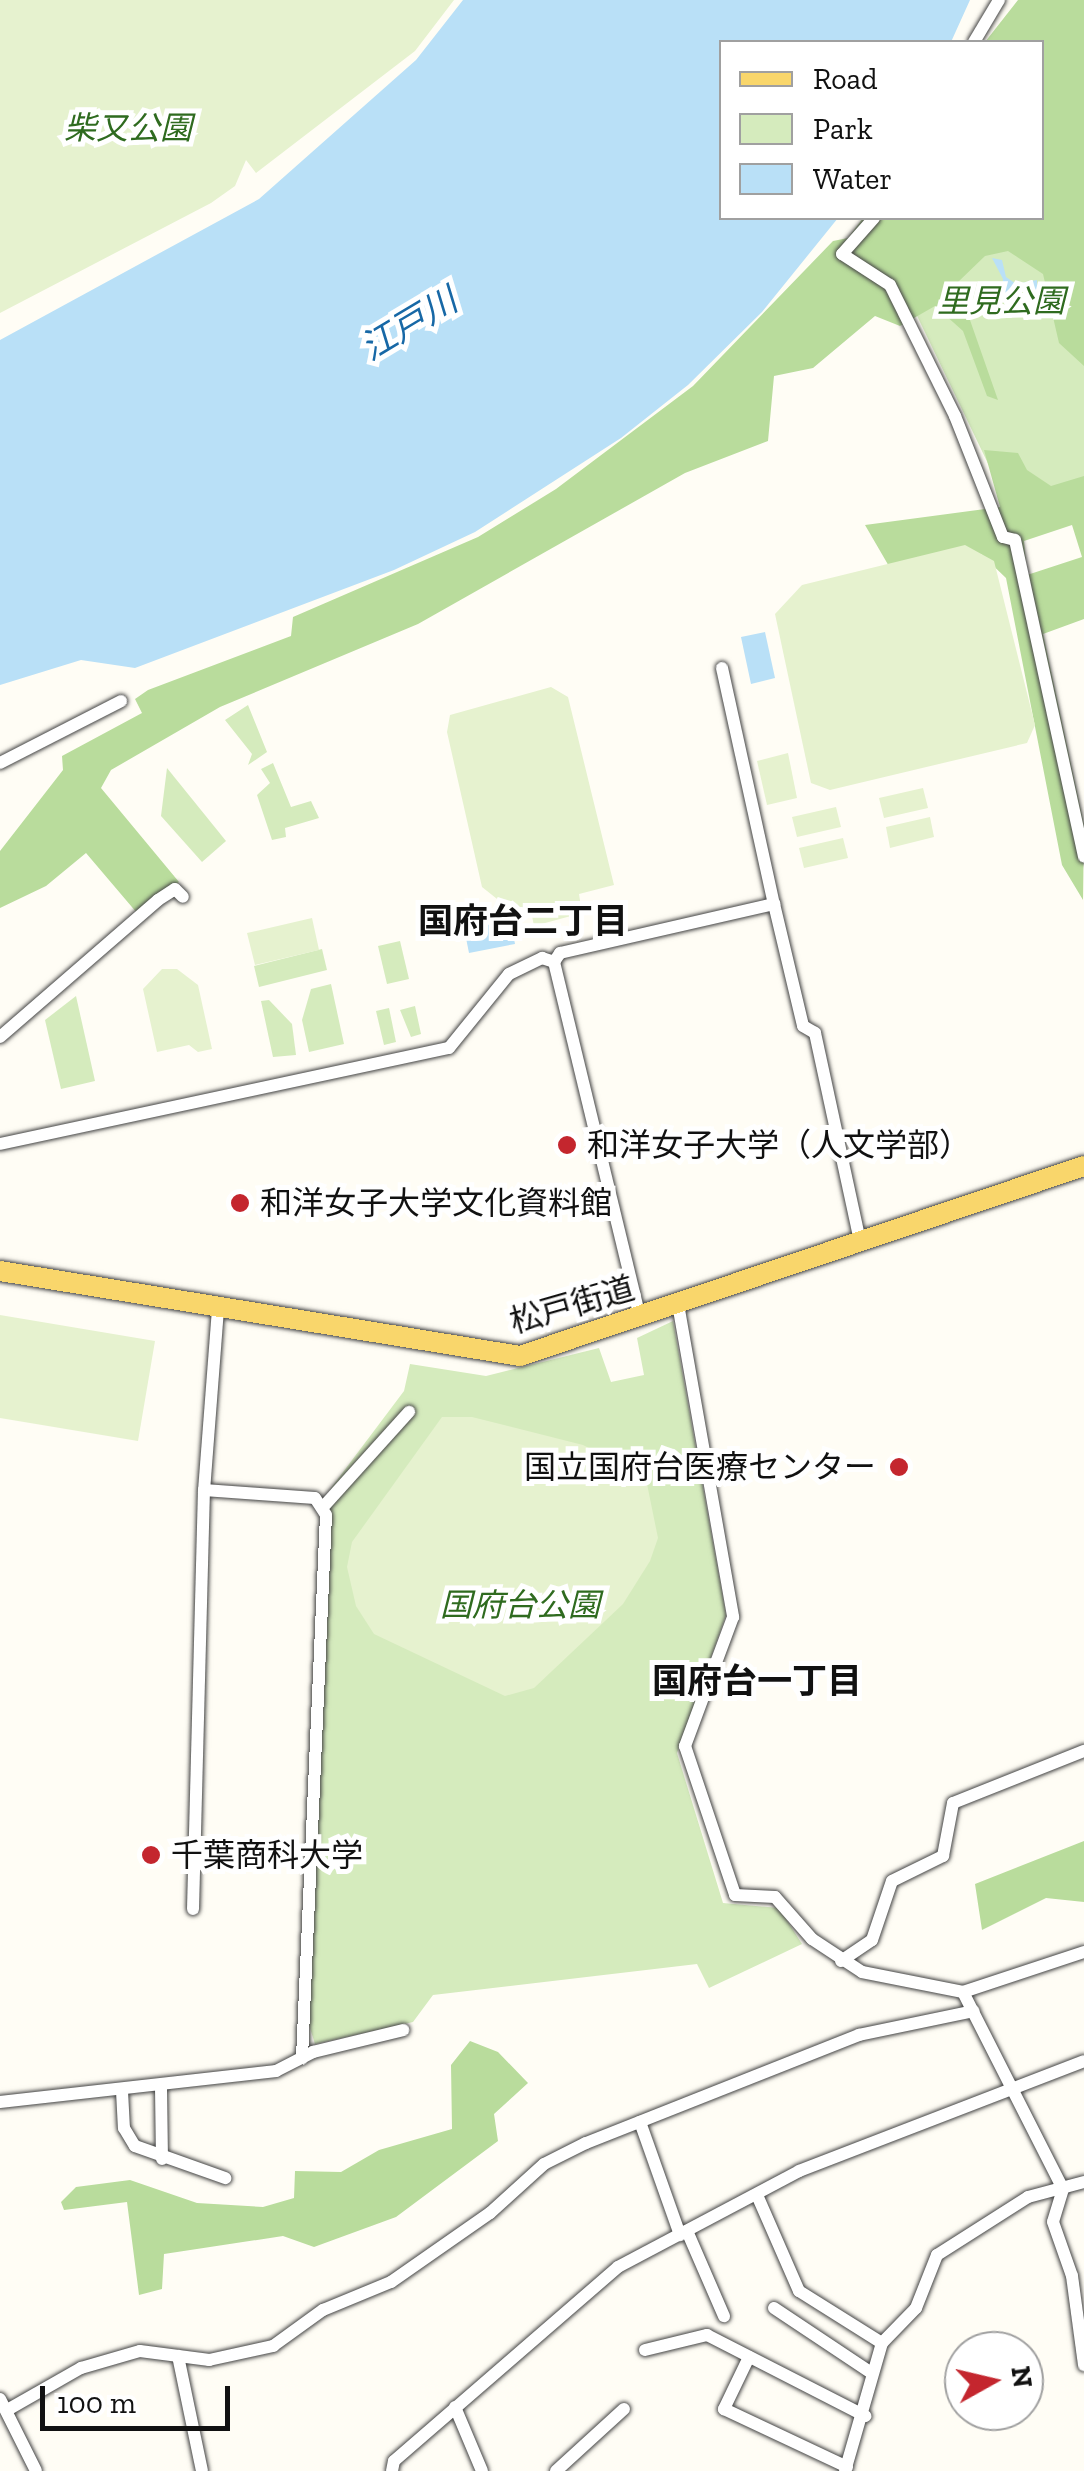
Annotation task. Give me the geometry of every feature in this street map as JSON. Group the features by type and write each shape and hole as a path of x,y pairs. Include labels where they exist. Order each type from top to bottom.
{"main road":[{"name":"松戸街道","path":"0,1271 509,1357 640,1317 1084,1166"}],"street":[{"path":"975,40 999,0"},
{"path":"872,220 842,254 890,285 955,416 1002,537 1014,540 1084,858"},
{"path":"722,668 804,1026 817,1043 860,1242"},
{"path":"0,764 121,701"},
{"path":"0,1037 158,900 175,889 184,896"},
{"path":"554,962 560,954 774,904"},
{"path":"0,1144 449,1048 508,974 537,959 554,962"},
{"path":"554,962 640,1317"},
{"path":"678,1304 733,1616 684,1746 735,1895 776,1897 840,1961 963,1992 1084,1952"},
{"path":"193,1909 204,1490 218,1309"},
{"path":"302,2058 324,1506 409,1412"},
{"path":"204,1490 315,1498 324,1506"},
{"path":"840,1961 872,1940 892,1881 943,1856 953,1803 1084,1751"},
{"path":"963,1992 1063,2188 1053,2222 1072,2276 1084,2366"},
{"path":"36,2471 4,2404 107,2360 140,2351 209,2360 273,2346 323,2310 391,2282 490,2213 544,2164 859,2035 974,2011"},
{"path":"0,2102 161,2088 276,2071 302,2058 402,2030"},
{"path":"392,2471 394,2461 618,2267 799,2171 1084,2060"},
{"path":"161,2088 162,2159"},
{"path":"122,2091 124,2128 135,2146 162,2159 225,2178"},
{"path":"640,2122 683,2233 724,2316"},
{"path":"749,2357 724,2409 846,2469 864,2416 870,2372 882,2342 916,2308 937,2255 1028,2196 1084,2182"},
{"path":"756,2194 799,2292 882,2342"},
{"path":"774,2308 870,2372"},
{"path":"645,2350 707,2335 864,2416"},
{"path":"178,2356 202,2471"},
{"path":"456,2407 482,2471"},
{"path":"556,2471 624,2410"}],"green space":[{"name":"柴又公園","path":"0,0 454,0 415,51 256,173 246,160 235,186 211,203 0,313"},
{"path":"1018,0 1084,0 1084,366 1059,343 1043,274 1008,251 985,256 957,283 998,400 987,396 963,331 935,306 900,326 875,316 813,368 774,376 768,441 685,473 418,624 220,707 111,770 101,788 179,882 137,913 86,853 46,886 0,908 0,851 63,770 62,756 142,713 135,699 148,690 291,636 293,617 478,537 556,489 693,386 833,241 848,238 862,220 1044,220 1044,40 987,40"},
{"name":"里見公園","path":"1084,0 1084,499 1018,526 895,270 1044,220 1044,40"},
{"path":"984,450 1018,453 1027,470 1051,486 1084,476 1084,619 1043,634 1084,825 1083,900 1062,865 1006,578 981,554 890,568 865,525 1000,507","holes":["1072,525 1082,557 1027,575 1024,541"]},
{"path":"965,545 994,561 1035,725 1027,743 830,790 811,783 775,614 802,585"},
{"path":"551,687 568,697 614,885 579,894 582,913 534,926 530,906 511,910 482,887 447,732 450,715"},
{"path":"248,705 267,752 248,765 252,754 225,720"},
{"path":"788,753 797,798 767,805 757,761"},
{"path":"273,763 291,807 311,801 319,818 285,828 286,837 272,840 257,795 270,783 261,769"},
{"path":"167,768 226,841 202,862 161,816"},
{"path":"923,788 928,808 884,818 879,798"},
{"path":"836,807 841,827 797,837 792,817"},
{"path":"930,817 934,837 890,848 886,827"},
{"path":"843,838 848,858 804,868 799,848"},
{"path":"312,918 319,950 255,965 247,933"},
{"path":"400,941 409,979 387,984 378,946"},
{"path":"322,949 327,970 259,987 254,966"},
{"path":"162,969 177,969 198,985 212,1049 198,1052 189,1045 157,1052 143,989"},
{"path":"331,984 344,1044 309,1052 302,1020 311,989"},
{"path":"76,996 95,1081 61,1089 45,1020"},
{"path":"269,1000 292,1024 296,1055 273,1057 261,1001"},
{"path":"415,1006 421,1034 411,1037 400,1010"},
{"path":"389,1008 396,1042 384,1045 376,1011"},
{"path":"0,1315 155,1341 138,1441 0,1418"},
{"name":"国府台公園","path":"673,1321 726,1615 677,1753 723,1903 779,1908 802,1944 709,1988 697,1964 433,1995 413,2022 315,2044 308,2022 325,1506 331,1488 404,1391 410,1364 486,1376 599,1348 611,1382 644,1375 637,1338"},
{"path":"442,1417 472,1417 583,1445 633,1470 647,1484 658,1538 650,1561 623,1604 534,1688 505,1696 374,1634 356,1606 347,1567 352,1542"},
{"path":"1084,1841 1084,1902 1046,1898 982,1930 975,1884"},
{"path":"470,2041 498,2052 528,2083 494,2114 498,2141 396,2217 314,2247 283,2236 164,2254 162,2289 139,2295 127,2202 64,2210 61,2202 76,2187 130,2180 197,2203 263,2207 294,2198 295,2171 341,2172 379,2150 452,2129 451,2065"}],"water":[{"name":"江戸川","path":"463,0 970,0 952,40 719,40 719,220 836,220 762,312 688,385 621,438 475,532 394,570 135,668 81,660 0,685 0,340 259,199 416,60"},
{"path":"992,258 1002,260 1006,277 1016,284 1037,280 1037,291 1017,288 993,310 990,301 1002,291 1003,279"},
{"path":"765,632 775,678 751,684 741,637"},
{"path":"510,919 515,944 469,953 464,928"}],"place":[{"name":"和洋女子大学（人文学部）","path":"567,1145"},
{"name":"和洋女子大学文化資料館","path":"240,1203"},
{"name":"国立国府台医療センター","path":"899,1467"},
{"name":"千葉商科大学","path":"151,1855"}],"district":[{"name":"国府台二丁目","path":"523,921"},
{"name":"国府台一丁目","path":"757,1681"}]}
